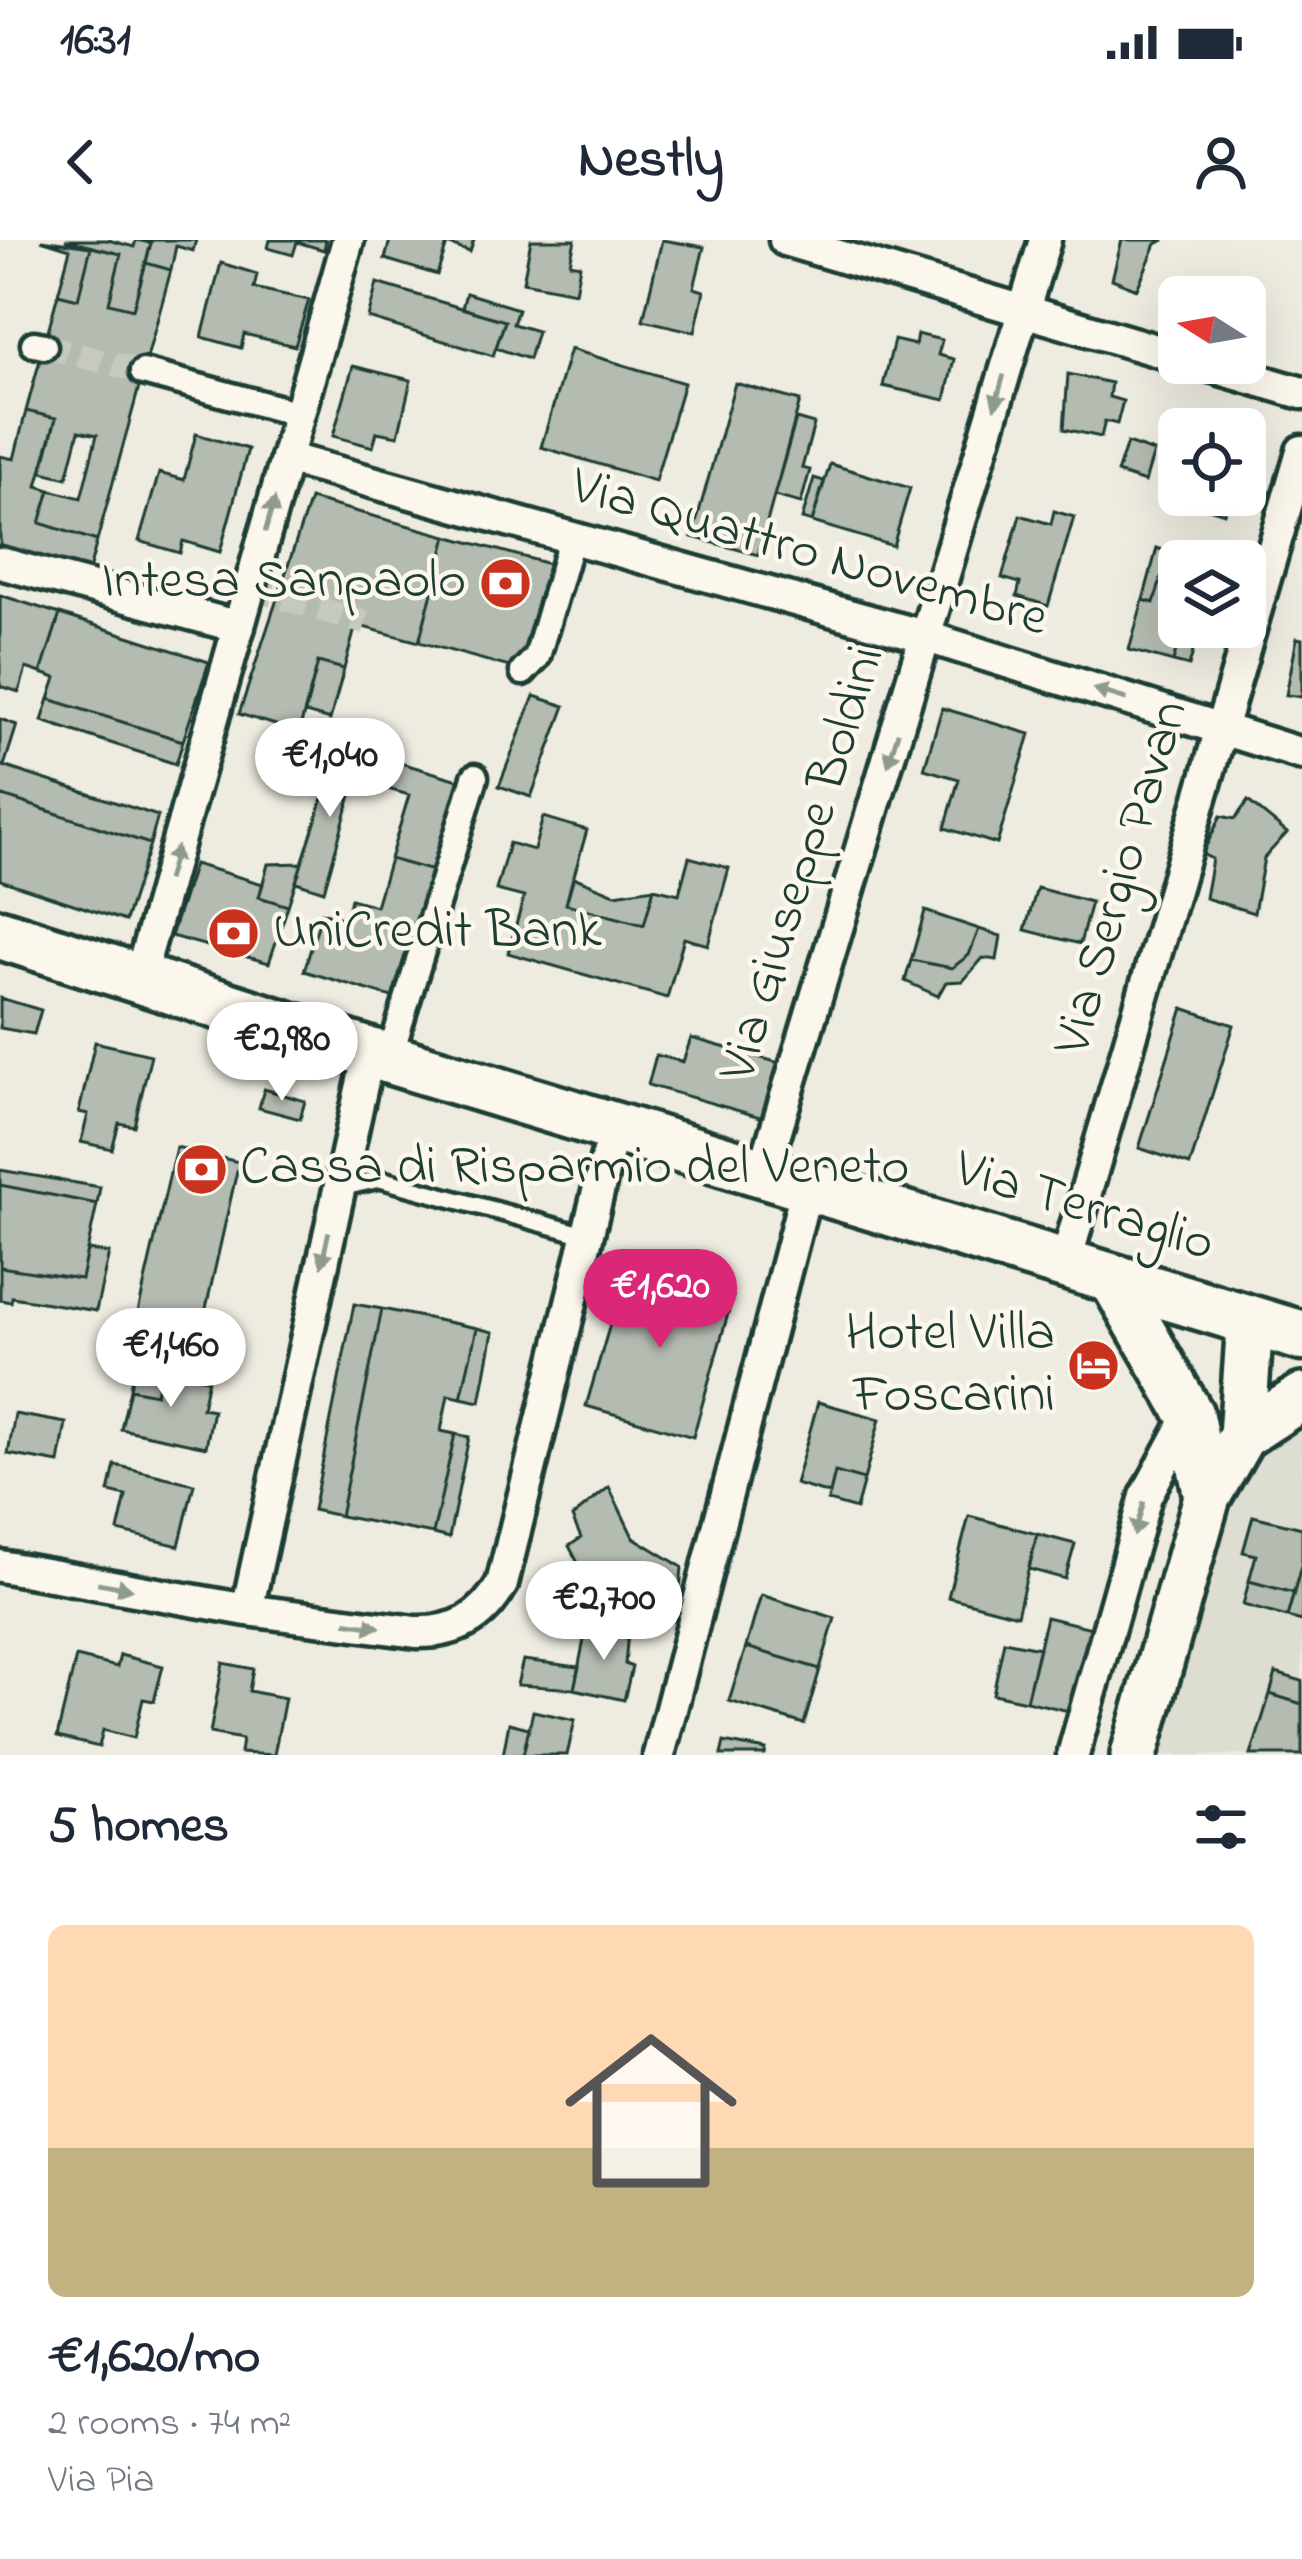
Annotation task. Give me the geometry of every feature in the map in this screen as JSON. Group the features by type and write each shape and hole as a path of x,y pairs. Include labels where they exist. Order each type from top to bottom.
{"main road":[{"name":"Via Terraglio","path":"0,934 379,1056 1302,1336"},
{"path":"1112,1279 1190,1414 1208,1497"},
{"path":"1190,1414 1250,1321"},
{"path":"1134,1755 1208,1497 1242,1436 1250,1321"},
{"path":"1242,1436 1302,1397"}],"street":[{"path":"140,976 348,240"},
{"path":"785,240 1158,351"},
{"name":"Via Giuseppe Boldini","path":"659,1755 785,1180 927,638 1045,240"},
{"path":"143,372 299,414"},
{"path":"1266,382 1302,393"},
{"name":"Via Sergio Pavan","path":"1065,1264 1302,451"},
{"name":"Via Quattro Novembre","path":"286,458 927,638 1302,754"},
{"path":"524,672 537,657 571,540"},
{"path":"0,563 239,627"},
{"path":"247,1610 339,1188 475,777"},
{"path":"1,1572 416,1632 437,1633 479,1616 502,1584 614,1127"},
{"path":"1073,1755 1145,1496 1190,1414"}],"lane":[{"path":"339,1188 380,1180 585,1234"}],"shaded area":[{"path":"1302,1424 1302,1755 1153,1755 1198,1603 1255,1446"}],"building":[{"path":"41,240 91,247 78,299 58,294 70,249"},
{"path":"65,240 108,240 134,247 136,240 151,243 133,309 109,303 121,254"},
{"path":"143,240 196,240 193,251 176,246 171,270 146,263 151,243"},
{"path":"270,240 326,240 324,250 297,242 293,255 268,248"},
{"path":"390,240 474,240 470,252 447,244 437,275 385,259"},
{"path":"531,240 575,240 570,263 580,265 575,292 523,282"},
{"path":"662,240 704,247 694,288 704,291 695,332 643,320"},
{"path":"1122,240 1164,240 1156,244 1137,289 1112,279"},
{"path":"91,247 121,254 109,303 133,309 146,263 171,270 97,541 40,523 50,490 81,498 97,435 79,431 67,478 42,472 56,418 26,411 58,294 78,299"},
{"path":"221,263 257,274 254,288 309,300 295,346 244,334 241,348 202,337"},
{"path":"377,283 505,321 493,356 368,318"},
{"path":"466,293 518,309 513,324 537,331 529,359 496,348 505,321 462,308"},
{"path":"917,334 942,340 938,355 954,359 945,400 883,386 894,340 915,345"},
{"path":"570,349 684,383 655,481 541,447"},
{"path":"353,366 411,380 398,436 377,432 373,447 333,436"},
{"path":"1068,374 1111,383 1109,397 1123,401 1117,424 1105,421 1101,437 1064,429"},
{"path":"735,383 800,401 758,555 692,537"},
{"path":"26,411 56,418 37,486 50,490 40,523 97,541 88,574 0,546 0,456 14,459"},
{"path":"796,419 814,424 802,468 810,470 801,503 774,496"},
{"path":"196,434 248,449 220,552 183,541 180,553 139,541 159,473 184,480"},
{"path":"1127,443 1154,452 1145,482 1117,473"},
{"path":"830,464 910,488 893,546 812,522"},
{"path":"814,478 824,481 812,522 802,519"},
{"path":"310,499 447,536 419,642 356,625 344,669 318,662 299,732 239,714"},
{"path":"1054,511 1074,517 1048,606 1017,596 1020,583 1002,578 1020,515 1051,524"},
{"path":"447,536 553,565 524,671 419,642"},
{"path":"1157,548 1158,589 1154,603 1143,600"},
{"path":"1158,589 1158,648 1177,648 1173,662 1129,650 1143,600 1154,603"},
{"path":"0,595 60,614 41,673 26,668 19,692 0,686"},
{"path":"60,614 209,662 183,741 49,699 56,678 41,673"},
{"path":"1297,638 1302,639 1302,697 1286,695"},
{"path":"1177,648 1194,648 1189,666 1173,662"},
{"path":"318,662 344,669 330,720 305,713"},
{"path":"534,696 565,706 531,797 499,786"},
{"path":"49,699 183,741 176,764 42,721"},
{"path":"942,708 1030,734 997,844 945,828 959,779 924,769"},
{"path":"0,719 17,725 4,766 0,765"},
{"path":"340,745 363,752 324,891 296,882"},
{"path":"363,752 459,780 433,871 390,859 409,795 356,780"},
{"path":"0,765 158,816 150,844 0,795"},
{"path":"0,795 150,844 125,921 0,880"},
{"path":"1248,801 1287,833 1264,858 1254,913 1205,898 1212,859 1202,854 1221,816 1235,819"},
{"path":"543,817 587,830 566,904 644,925 654,888 679,894 689,857 729,868 708,945 684,938 667,998 508,953 524,897 496,890 509,843 534,850"},
{"path":"390,859 433,871 395,998 304,971 322,912 345,919 351,899 376,906"},
{"path":"302,863 288,906 259,897 268,864"},
{"path":"194,864 263,884 259,897 288,906 269,963 171,936"},
{"path":"573,877 615,894 654,888 644,925 566,904"},
{"path":"1037,888 1091,902 1080,944 1025,930"},
{"path":"925,911 979,929 969,955 952,968 911,960"},
{"path":"979,929 1001,936 997,960 983,958 963,981 946,982 938,996 905,981 911,960 952,968 969,955"},
{"path":"0,998 41,1010 34,1034 0,1028"},
{"path":"1183,1008 1234,1025 1190,1165 1139,1148"},
{"path":"691,1038 790,1066 774,1121 648,1085 656,1055 683,1062"},
{"path":"95,1042 151,1055 134,1126 119,1123 112,1149 81,1142 88,1114 79,1112"},
{"path":"264,1089 305,1101 300,1119 259,1108"},
{"path":"176,1147 239,1162 202,1326 138,1312"},
{"path":"0,1170 100,1187 97,1204 0,1185"},
{"path":"0,1185 97,1204 81,1279 0,1267"},
{"path":"87,1250 109,1253 96,1311 12,1297 11,1302 0,1300 0,1267 81,1279"},
{"path":"627,1266 733,1296 693,1437 586,1406"},
{"path":"354,1304 382,1309 340,1516 313,1510"},
{"path":"382,1309 477,1328 461,1398 448,1395 441,1431 455,1434 433,1534 340,1516"},
{"path":"477,1328 493,1332 480,1402 461,1398"},
{"path":"134,1364 161,1370 156,1394 130,1389"},
{"path":"161,1370 208,1379 202,1408 213,1410 206,1447 121,1429 130,1389 156,1394"},
{"path":"818,1402 880,1419 864,1480 835,1472 830,1494 795,1484"},
{"path":"15,1414 66,1423 59,1463 8,1454"},
{"path":"455,1434 469,1437 449,1538 433,1534"},
{"path":"115,1465 194,1484 179,1546 118,1531 126,1496 109,1492"},
{"path":"835,1472 864,1480 856,1509 828,1501"},
{"path":"609,1487 633,1537 682,1567 678,1612 615,1594 596,1597 569,1546 581,1538 572,1517"},
{"path":"969,1516 1037,1534 1017,1615 948,1597"},
{"path":"1253,1516 1302,1528 1302,1562 1294,1593 1249,1581 1256,1555 1243,1552"},
{"path":"1037,1534 1075,1544 1065,1579 1029,1569"},
{"path":"1302,1567 1302,1621 1287,1617"},
{"path":"1249,1581 1294,1593 1287,1617 1243,1605"},
{"path":"761,1595 835,1618 820,1669 746,1647"},
{"path":"1046,1617 1092,1628 1073,1712 1026,1701"},
{"path":"587,1625 628,1633 625,1664 632,1667 624,1700 574,1689"},
{"path":"1004,1641 1039,1648 1026,1701 993,1694"},
{"path":"746,1647 820,1669 804,1724 729,1701"},
{"path":"120,1655 163,1666 154,1701 143,1699 134,1738 103,1730 99,1747 57,1737 76,1657 117,1667"},
{"path":"523,1660 579,1667 574,1689 517,1685"},
{"path":"223,1663 253,1669 249,1691 285,1698 274,1755 240,1753 242,1739 210,1733"},
{"path":"1276,1673 1302,1681 1302,1704 1270,1694"},
{"path":"1270,1694 1302,1704 1302,1755 1251,1755"},
{"path":"533,1711 575,1720 567,1755 523,1755"},
{"path":"509,1723 529,1728 523,1755 503,1755"},
{"path":"724,1742 766,1750 765,1755 721,1755"}],"tunnel":[{"path":"44,346 143,372"},
{"path":"250,588 366,623"}],"place":[{"name":"Intesa Sanpaolo","path":"505,583"},
{"name":"UniCredit Bank","path":"234,933"},
{"name":"Cassa di Risparmio del Veneto","path":"201,1169"},
{"name":"Hotel Villa Foscarini","path":"1094,1366"}]}
